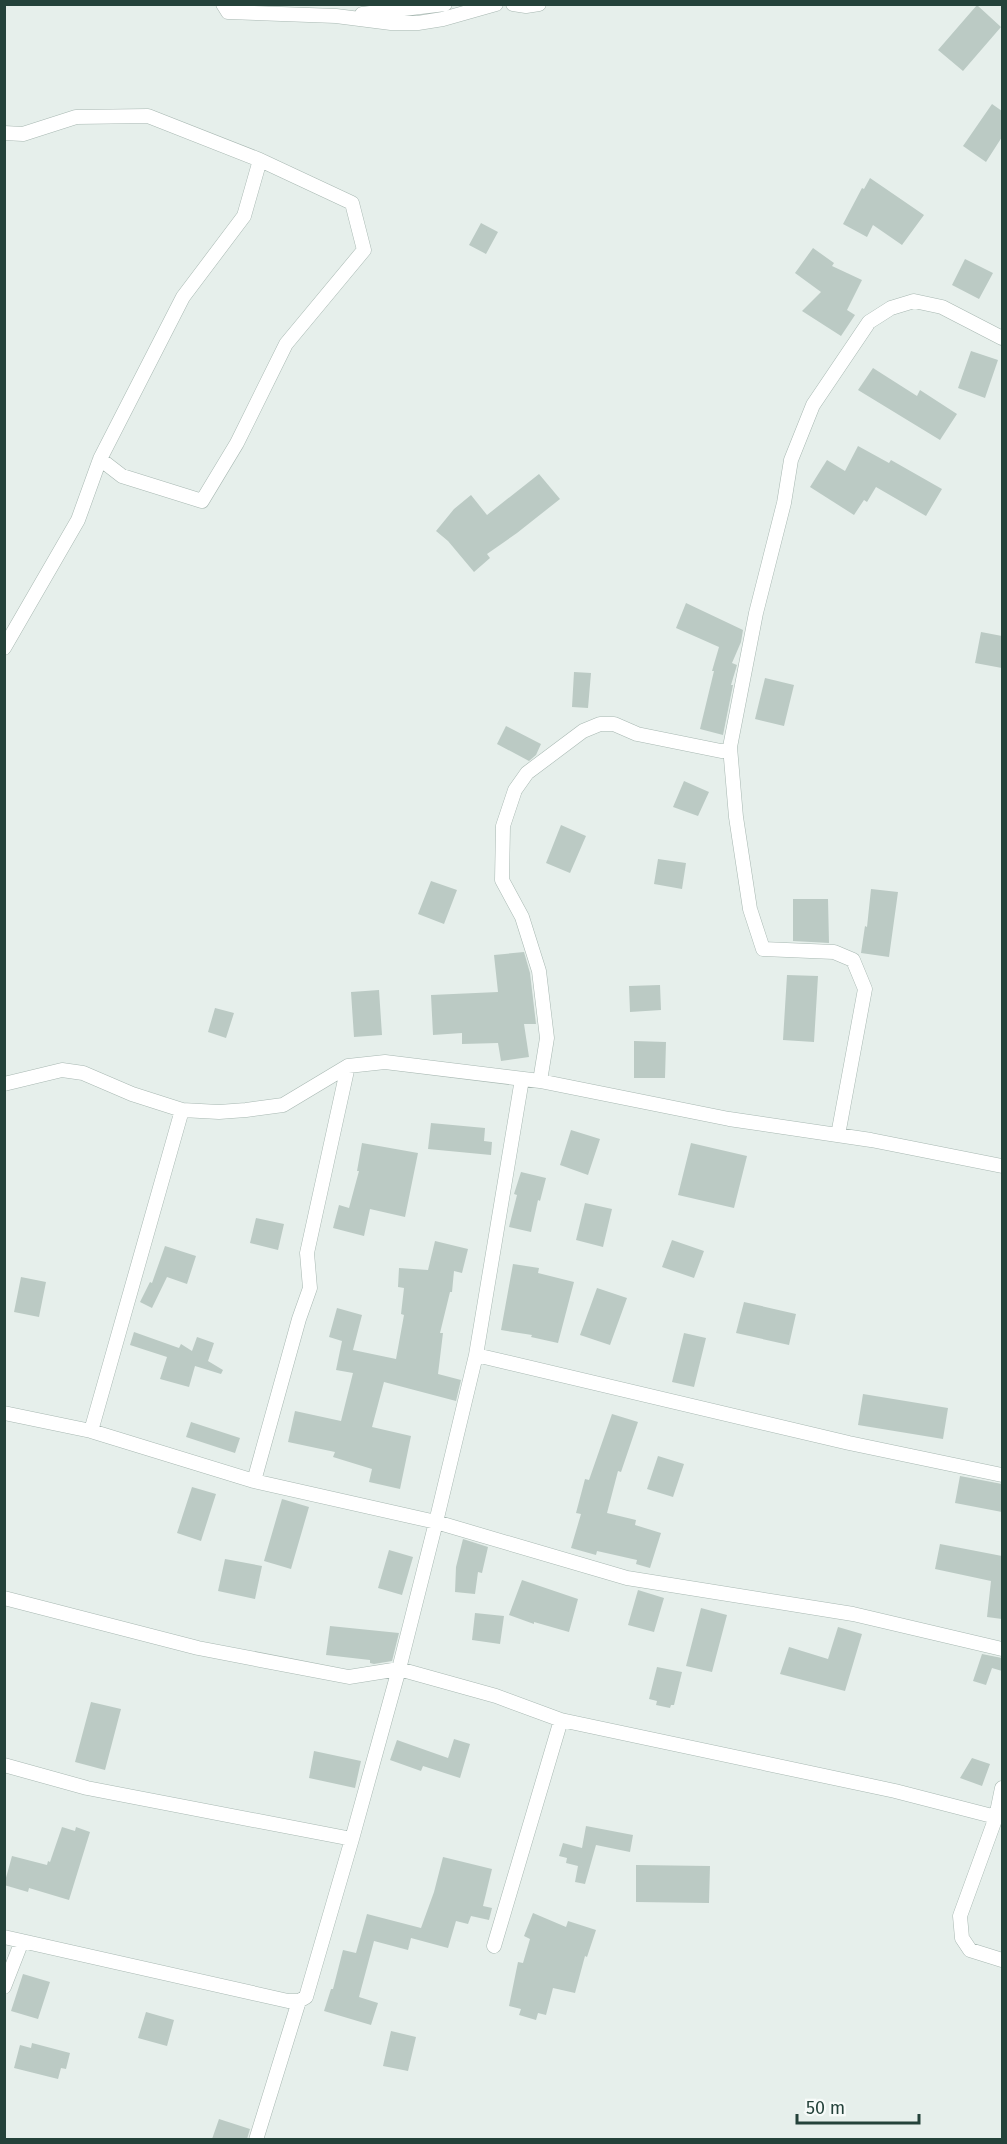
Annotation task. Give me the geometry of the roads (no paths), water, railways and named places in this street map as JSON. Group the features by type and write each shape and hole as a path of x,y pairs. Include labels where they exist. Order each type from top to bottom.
{"street":[{"path":"223,4 228,12 336,16 391,23 418,23 443,19 496,4"},
{"path":"336,16 445,4"},
{"path":"513,4 526,6 539,4"},
{"path":"4,133 23,134 76,117 148,116 260,160 352,203 364,250 286,344 237,443 202,501 122,476 100,459"},
{"path":"4,648 78,520 100,459 183,297 244,216 260,160"},
{"path":"838,1135 866,989 853,960 834,952 763,949 750,909 736,817 730,747 756,613 784,503 791,460 813,405 869,322 891,308 914,301 942,308 1002,339"},
{"path":"540,1082 547,1038 539,971 522,917 502,880 503,826 514,790 527,773 583,731 600,724 614,724 638,734 721,751 727,751 730,747"},
{"path":"4,1084 62,1070 83,1073 132,1094 182,1110 219,1112 283,1105 348,1066 385,1062 540,1082 729,1119 871,1140 1002,1166"},
{"path":"254,1481 310,1288 307,1253 348,1066"},
{"path":"4,1936 288,2001 299,2001 306,1997 399,1669 476,1355 522,1079"},
{"path":"91,1431 182,1110"},
{"path":"476,1355 849,1443 1002,1475"},
{"path":"4,1413 91,1431 254,1481 436,1522 627,1578 853,1614 1002,1649"},
{"path":"4,1598 198,1648 349,1677 399,1669 496,1696 561,1720 895,1791 996,1817"},
{"path":"494,1946 561,1720"},
{"path":"4,1765 87,1788 352,1839"},
{"path":"1002,1788 996,1817 960,1916 962,1938 970,1950 1002,1960"},
{"path":"4,1987 22,1941"},
{"path":"256,2139 299,2001"}]}
